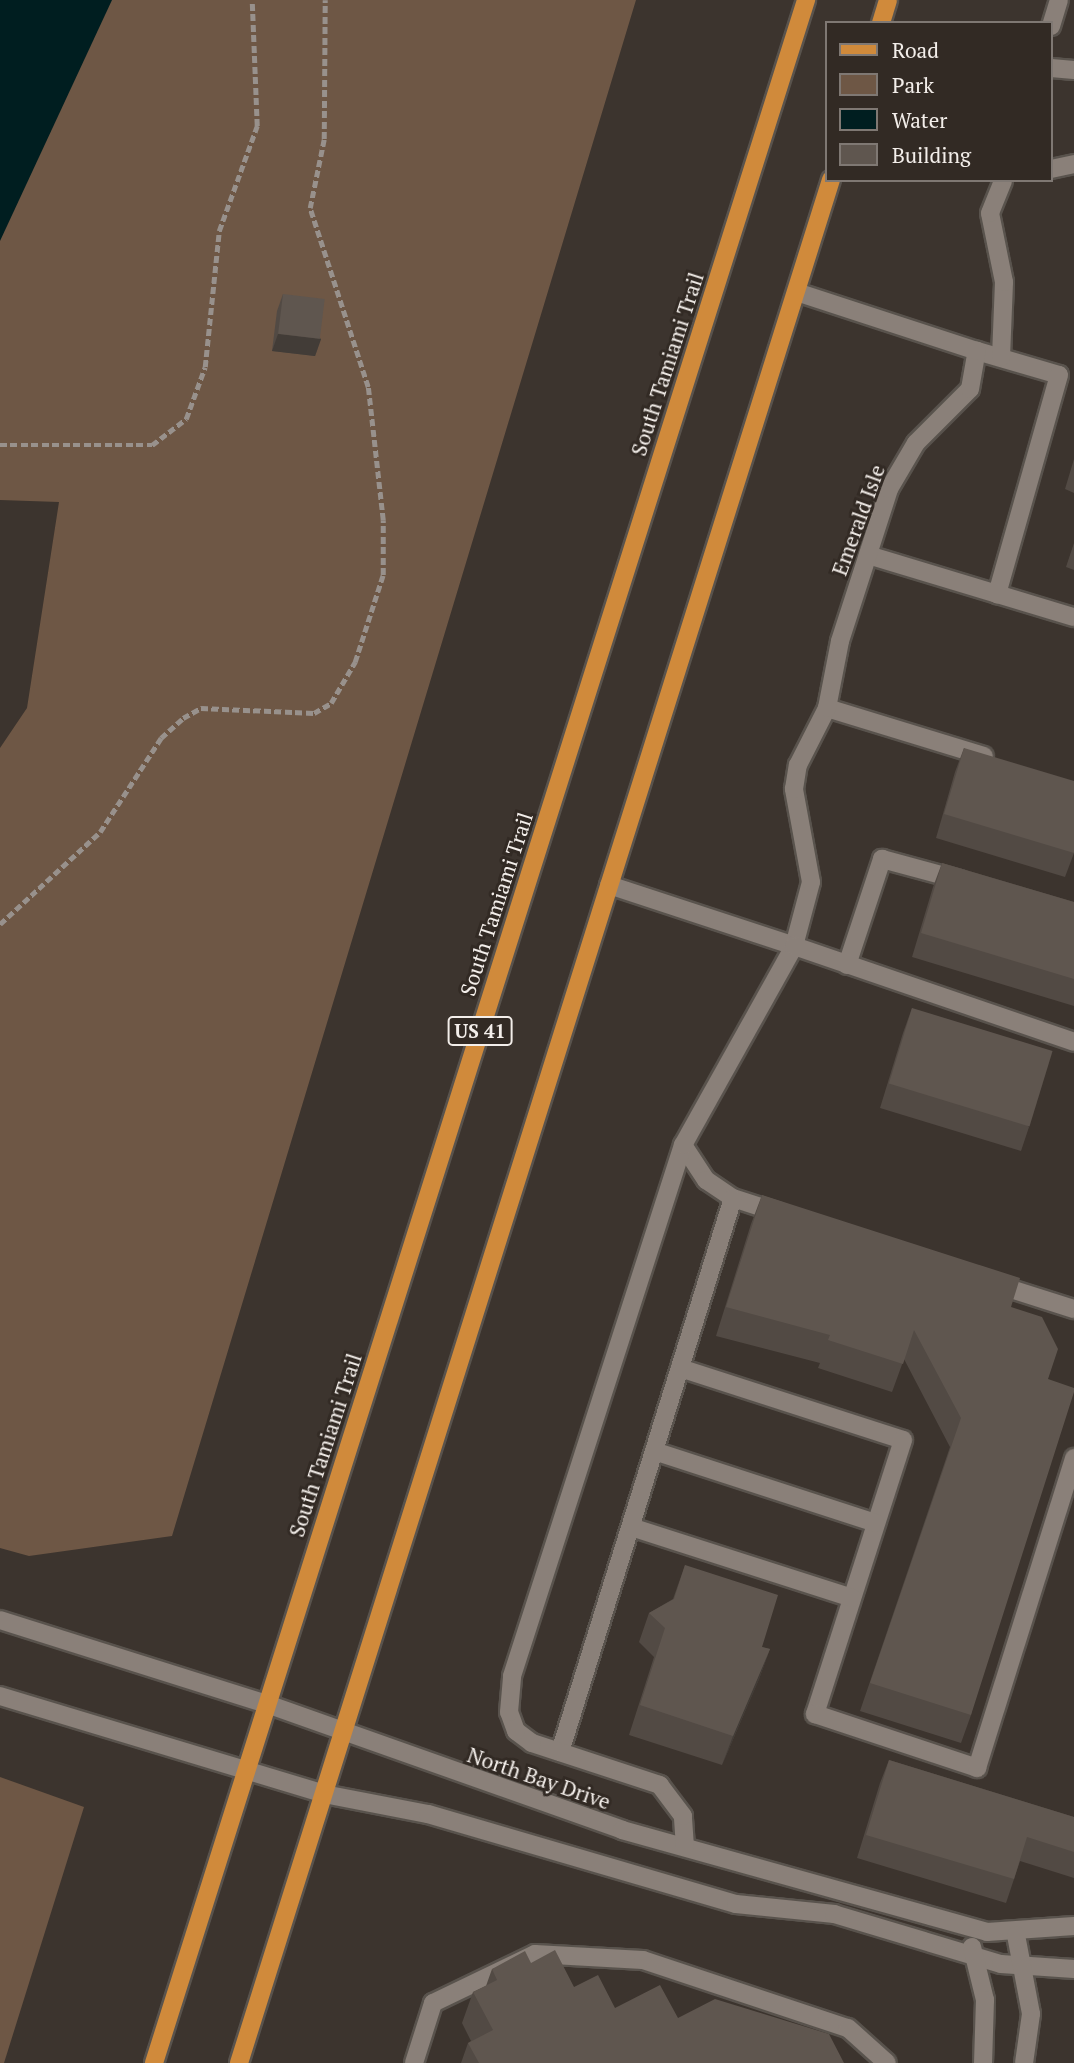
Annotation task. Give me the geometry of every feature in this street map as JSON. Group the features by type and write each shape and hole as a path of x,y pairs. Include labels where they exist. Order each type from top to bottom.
{"main road":[{"name":"South Tamiami Trail","path":"154,2063 806,0"},
{"path":"882,21 888,0"},
{"path":"239,2063 830,182"}],"street":[{"path":"1053,21 1059,0"},
{"path":"1053,68 1074,70"},
{"path":"1053,169 1074,164"},
{"path":"1001,357 1004,282 990,213 1002,182"},
{"path":"796,292 1059,375 997,594"},
{"name":"Emerald Isle","path":"685,1847 683,1816 660,1785 560,1752 516,1731 509,1712 512,1675 683,1145 794,946 811,882 794,789 797,765 827,708 868,555 901,464 970,389 977,351"},
{"path":"868,555 1074,617"},
{"path":"827,708 1009,763"},
{"path":"847,965 881,859 985,887"},
{"path":"609,885 1074,1042"},
{"path":"683,1145 706,1180 733,1198 799,1220"},
{"path":"560,1752 733,1198"},
{"path":"969,1275 1074,1310"},
{"path":"680,1368 903,1440 815,1714 977,1768 1074,1458"},
{"path":"654,1451 876,1523"},
{"path":"631,1527 852,1598"},
{"name":"North Bay Drive","path":"0,1620 267,1704 342,1736 685,1847 967,1926 1016,1935 1074,1926"},
{"path":"0,1696 324,1794 428,1814 736,1904 834,1914 974,1956 1022,1967 1074,1969"},
{"path":"967,1926 985,2000 984,2063"},
{"path":"1016,1935 1031,2014 1024,2063"},
{"path":"414,2063 433,2003 535,1954 643,1960 848,2028 887,2063"}],"path":[{"path":"0,445 152,445 186,419 205,367 219,231 257,126 252,0"},
{"path":"0,925 100,832 161,738 183,718 201,708 314,713 331,703 355,662 383,575 383,520 368,387 310,208 324,139 325,0"}],"green space":[{"path":"0,0 636,0 172,1536 29,1556 0,1548 0,748 27,708 59,502 0,500"},
{"path":"0,1777 84,1807 4,2063 0,2063"}],"water":[{"path":"0,0 112,0 0,241"}],"building":[{"path":"283,294 325,299 320,339 278,334"},
{"path":"964,748 1074,781 1074,853 944,814"},
{"path":"942,863 1074,902 1074,979 921,933"},
{"path":"912,1008 1053,1051 1029,1127 889,1084"},
{"path":"762,1195 1020,1278 1011,1307 1042,1317 1058,1349 1048,1379 1074,1388 971,1715 870,1683 961,1418 914,1330 903,1364 828,1340 830,1335 726,1307"},
{"path":"685,1565 778,1595 762,1647 770,1649 733,1736 640,1705 665,1628 649,1613 674,1599"},
{"path":"889,1760 1074,1817 1074,1852 1027,1837 1014,1879 866,1835"},
{"path":"555,1950 574,1987 598,1975 615,2008 660,1985 678,2018 715,1999 829,2034 844,2063 479,2063 468,2043 493,2030 473,1992 497,1980 492,1969 525,1951 531,1963"}]}
